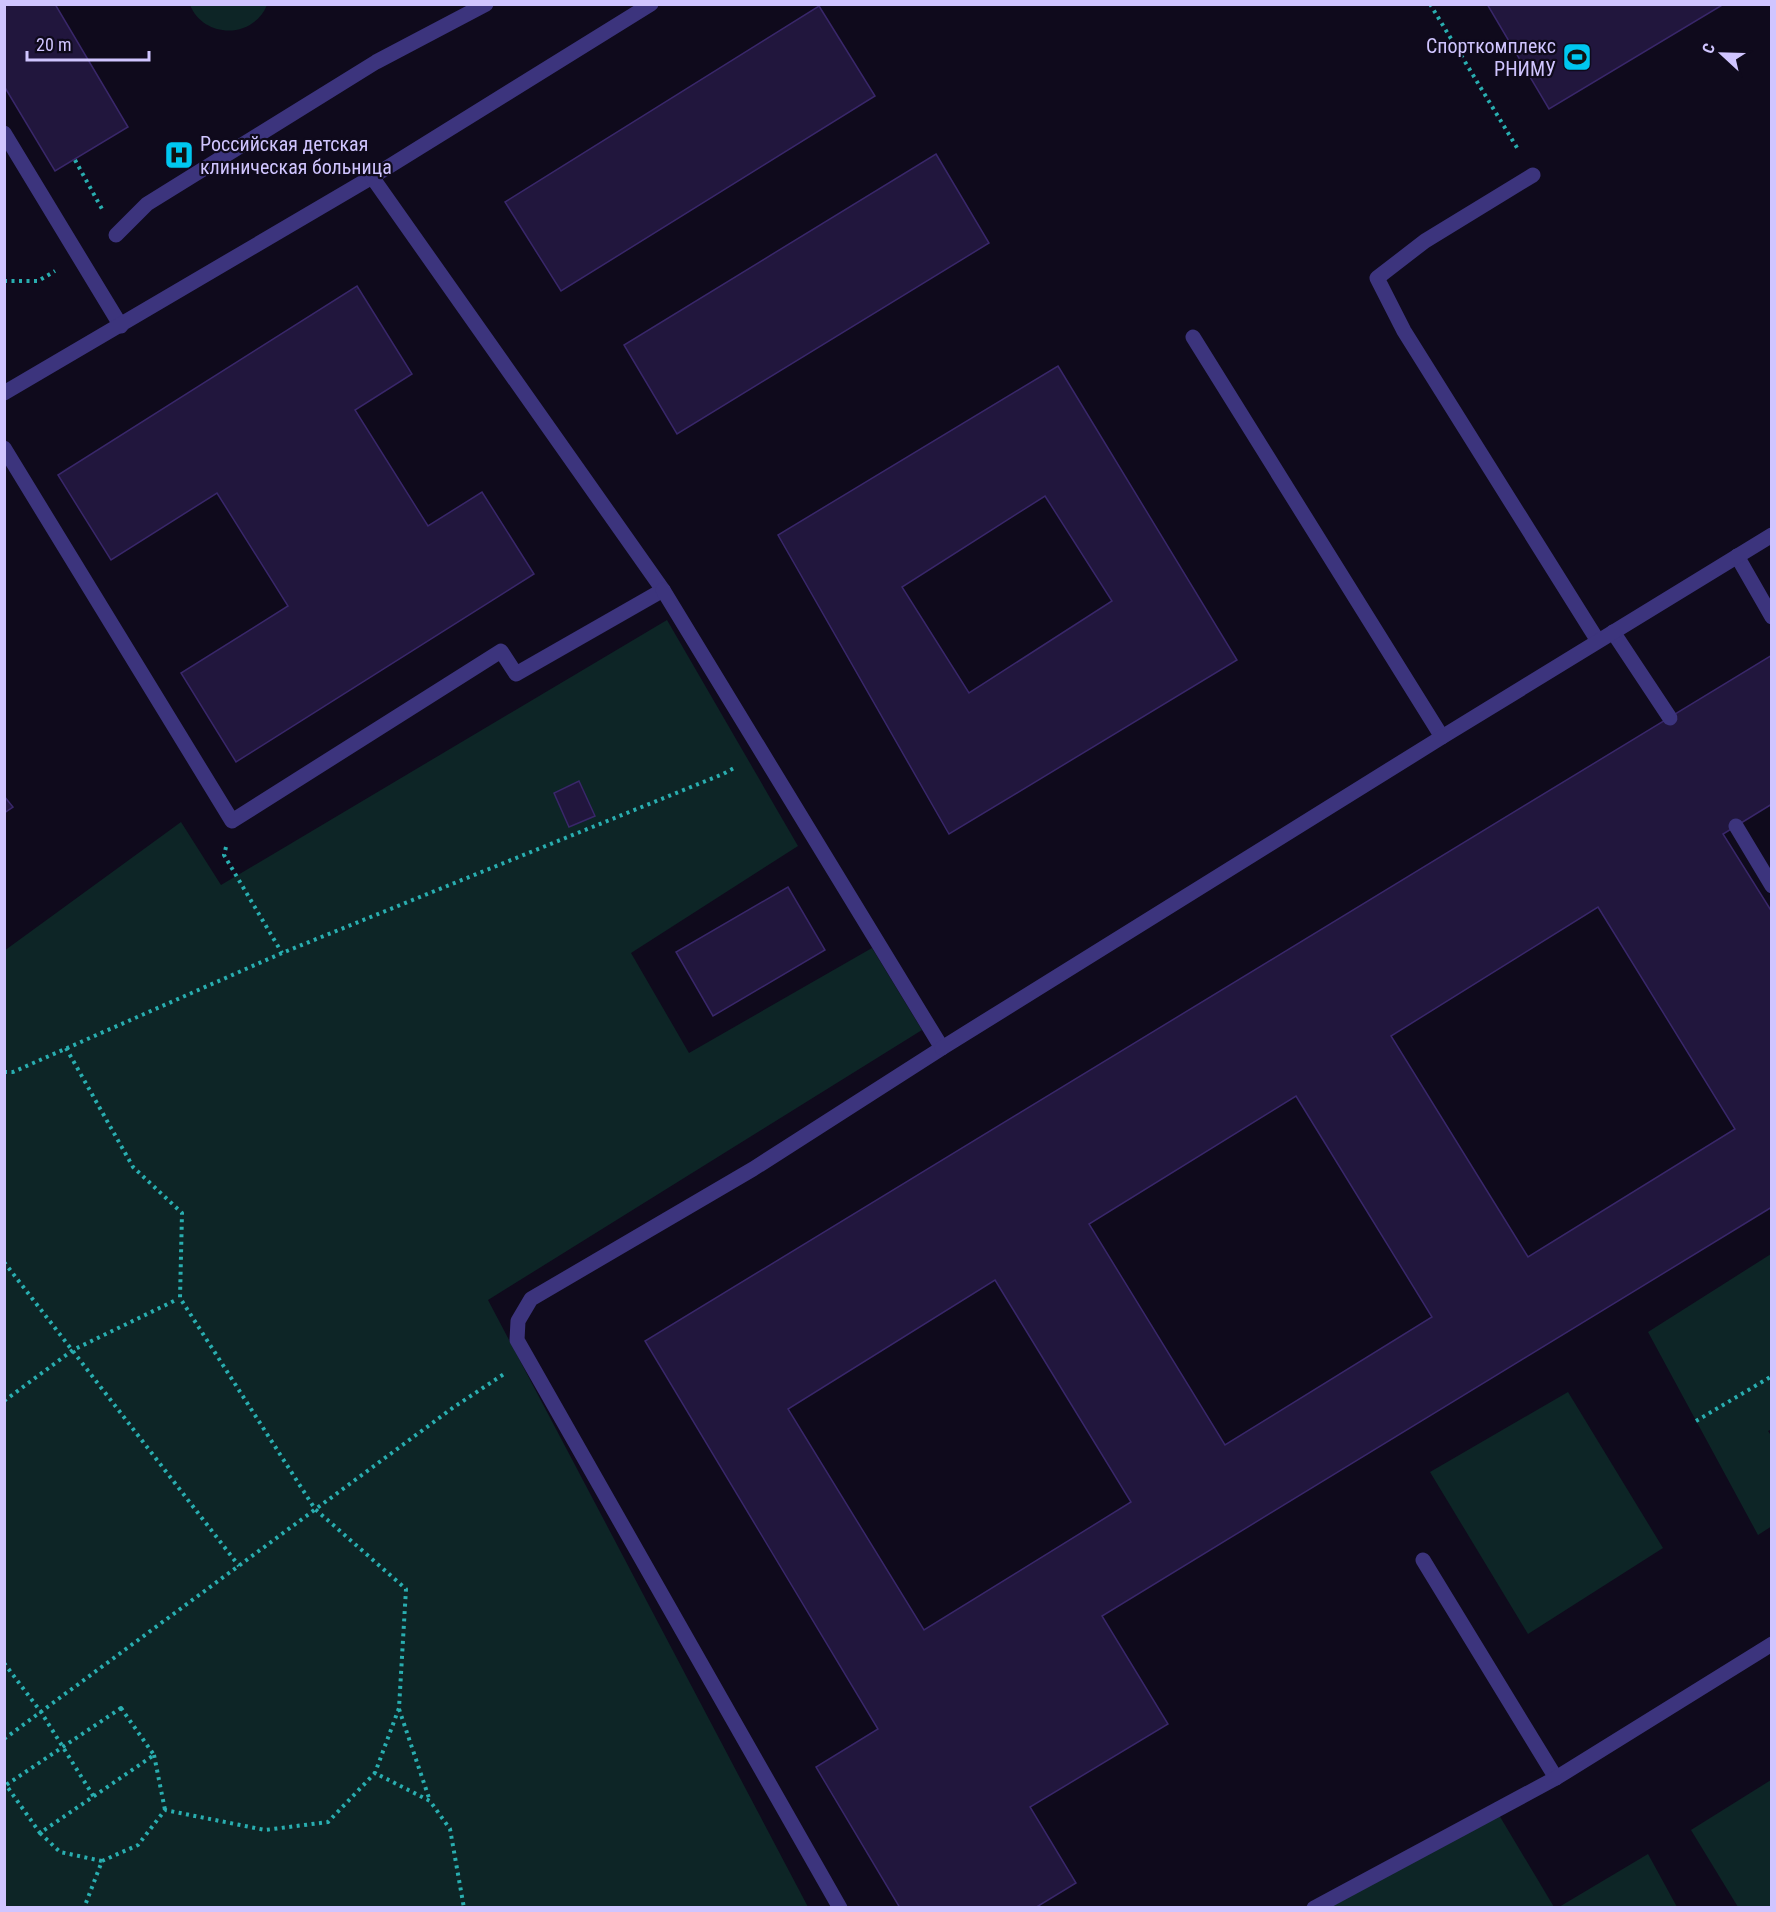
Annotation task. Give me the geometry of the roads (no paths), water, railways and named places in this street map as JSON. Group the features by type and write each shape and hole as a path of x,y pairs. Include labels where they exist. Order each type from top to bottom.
{"lane":[{"path":"116,235 147,204 196,173 376,62 486,4"},
{"path":"4,393 372,177 651,4"},
{"path":"4,134 121,326"},
{"path":"1533,175 1425,242 1377,278 1404,331 1598,641"},
{"path":"372,177 663,590 942,1048"},
{"path":"1193,337 1442,737"},
{"path":"4,448 232,820 501,651 516,674 663,590"},
{"path":"840,1908 517,1340 518,1321 531,1299 753,1168 1442,737 1772,535"},
{"path":"1737,556 1772,617"},
{"path":"1613,632 1670,718"},
{"path":"1736,826 1772,886"},
{"path":"1423,1560 1556,1778"},
{"path":"1314,1908 1556,1778 1772,1644"}],"place":[{"name":"Спорткомплекс РНИМУ","path":"1577,57"},
{"name":"Российская детская клиническая больница","path":"179,155"}]}
